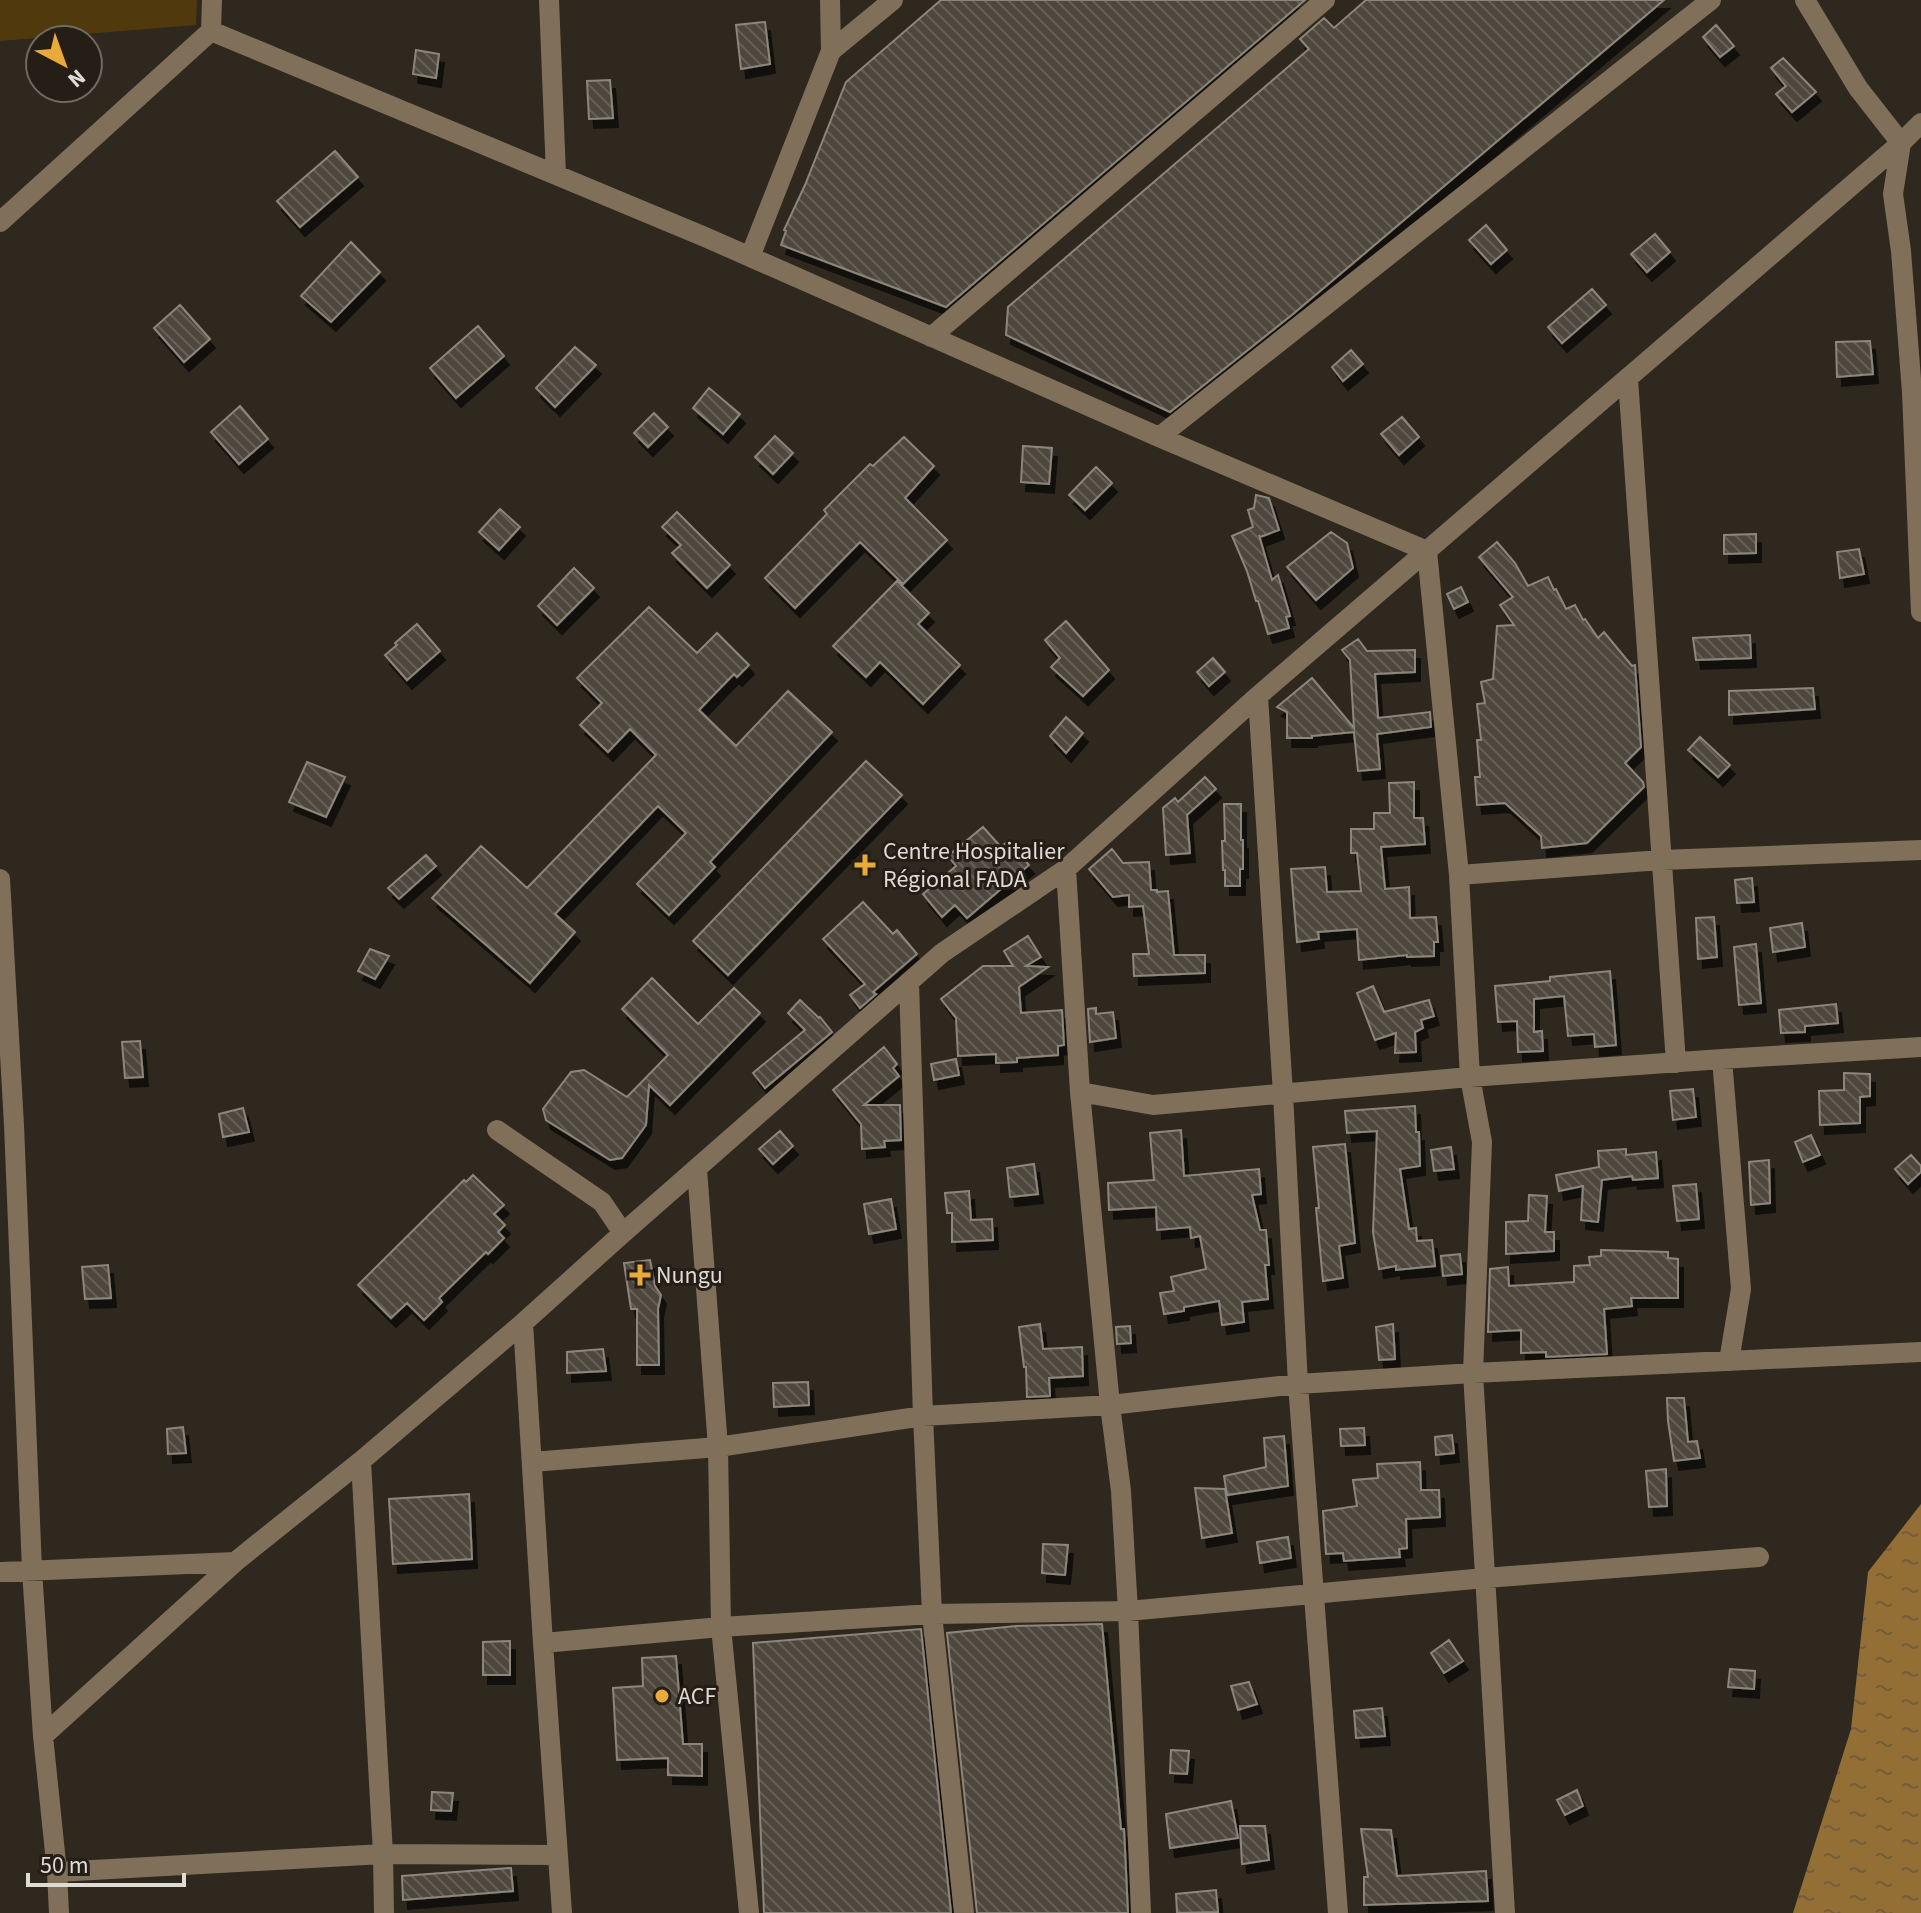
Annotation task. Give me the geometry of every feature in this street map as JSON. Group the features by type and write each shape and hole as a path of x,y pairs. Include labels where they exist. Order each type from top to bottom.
{"street":[{"path":"0,222 211,31 212,0"},
{"path":"549,0 556,175"},
{"path":"750,257 831,51 830,0"},
{"path":"831,51 893,0"},
{"path":"931,337 1325,0"},
{"path":"1159,437 1711,0"},
{"path":"1805,0 1858,88 1901,143 1893,194 1916,388 1921,612"},
{"path":"211,31 750,257 1427,551"},
{"path":"43,1736 235,1562 361,1461 523,1323 942,953 1066,869 1258,696 1921,123"},
{"path":"1628,379 1676,1063"},
{"path":"1427,551 1459,875 1470,1077 1482,1142 1473,1373 1505,1913"},
{"path":"1258,696 1298,1384 1338,1913"},
{"path":"1459,875 1661,860 1921,850"},
{"path":"1066,869 1080,1092 1121,1491 1141,1913"},
{"path":"0,879 7,1126 32,1570 59,1913"},
{"path":"909,983 932,1614 964,1913"},
{"path":"1080,1092 1153,1105 1470,1077 1921,1047"},
{"path":"1722,1059 1741,1289 1729,1361"},
{"path":"497,1130 602,1202 623,1233"},
{"path":"697,1169 718,1447 721,1627 749,1913"},
{"path":"523,1323 562,1913"},
{"path":"532,1462 718,1447 923,1416 1110,1405 1298,1384 1921,1352"},
{"path":"361,1461 384,1913"},
{"path":"543,1643 721,1627 932,1614 1128,1611 1485,1578 1759,1557"},
{"path":"0,1572 235,1562"},
{"path":"57,1872 383,1854 558,1855"}],"shaded area":[{"path":"0,0 197,0 196,25 104,33 104,24 24,24 24,39 0,41"}],"water":[{"path":"1921,1504 1921,1913 1793,1913 1851,1729 1868,1572"}],"building":[{"path":"941,0 1305,0 946,307 781,245 784,230 846,82"},
{"path":"1366,0 1664,0 1293,314 1170,412 1006,335 1008,307 1309,49 1300,39 1324,18 1334,28"},
{"path":"765,22 770,64 741,69 736,25"},
{"path":"1716,25 1734,46 1720,57 1703,37"},
{"path":"416,50 439,54 436,78 413,74"},
{"path":"1783,58 1816,92 1792,112 1776,94 1786,86 1771,68"},
{"path":"610,80 613,118 589,119 587,81"},
{"path":"335,151 358,177 300,227 277,201"},
{"path":"1486,225 1507,250 1491,264 1469,240"},
{"path":"1655,234 1670,252 1647,272 1631,254"},
{"path":"351,242 380,272 331,322 301,296"},
{"path":"1592,289 1606,305 1562,343 1548,327"},
{"path":"180,305 210,339 184,362 154,328"},
{"path":"478,326 504,356 456,398 430,368"},
{"path":"1870,341 1873,374 1837,377 1836,342"},
{"path":"575,347 596,365 555,407 536,388"},
{"path":"1351,350 1363,364 1343,381 1332,367"},
{"path":"709,388 740,414 723,434 693,408"},
{"path":"240,406 268,439 239,464 211,432"},
{"path":"654,413 668,427 648,447 634,433"},
{"path":"1402,417 1419,437 1399,455 1381,434"},
{"path":"775,436 793,453 773,474 755,457"},
{"path":"904,437 934,466 905,498 947,540 903,584 860,542 795,608 765,578 827,514 824,510 870,464 873,466"},
{"path":"1023,446 1052,448 1049,484 1021,482"},
{"path":"1096,467 1112,483 1085,510 1069,495"},
{"path":"1256,495 1269,498 1279,530 1259,535 1272,580 1278,575 1290,616 1286,617 1289,628 1268,634 1232,536 1253,527 1248,510 1254,508"},
{"path":"500,509 520,527 499,550 479,532"},
{"path":"677,512 730,565 707,588 672,553 681,545 662,527"},
{"path":"1331,532 1347,543 1353,568 1316,600 1287,567"},
{"path":"1756,534 1756,553 1724,554 1724,535"},
{"path":"1497,542 1515,563 1528,586 1548,577 1566,609 1575,605 1598,638 1604,632 1632,666 1635,665 1641,747 1625,763 1644,787 1587,843 1542,848 1541,836 1505,803 1477,805 1475,777 1480,777 1477,740 1481,740 1477,704 1485,703 1481,682 1493,679 1497,626 1514,625 1500,605 1513,597 1479,557"},
{"path":"1859,549 1864,574 1840,578 1837,552"},
{"path":"574,568 594,588 557,625 538,606"},
{"path":"897,581 929,613 918,624 960,665 923,704 880,662 866,677 833,646"},
{"path":"1461,587 1468,602 1454,609 1447,594"},
{"path":"649,607 697,653 717,633 749,665 737,677 734,674 699,710 736,746 788,691 832,732 710,862 715,867 669,915 637,884 686,833 658,806 555,914 575,932 530,983 432,898 481,846 527,888 656,755 630,729 608,752 580,725 602,703 577,678"},
{"path":"1066,621 1109,670 1083,696 1051,667 1060,658 1045,640"},
{"path":"417,624 440,651 407,680 385,655"},
{"path":"1750,635 1751,658 1696,660 1693,638"},
{"path":"1358,639 1367,651 1415,650 1415,672 1375,674 1378,718 1430,712 1431,727 1377,734 1380,769 1358,771 1354,732 1287,738 1287,712 1277,707 1312,678 1354,728 1350,660 1342,650"},
{"path":"1213,658 1225,672 1209,686 1197,672"},
{"path":"1813,688 1815,709 1729,715 1729,691"},
{"path":"1066,717 1083,733 1066,753 1050,736"},
{"path":"1700,737 1730,765 1718,777 1688,750"},
{"path":"866,761 902,795 728,975 693,941"},
{"path":"307,762 345,777 326,817 289,802"},
{"path":"1205,777 1216,789 1187,815 1190,853 1166,855 1163,808 1175,798 1178,802"},
{"path":"1414,782 1414,818 1423,818 1425,844 1381,847 1385,889 1409,887 1410,918 1436,917 1438,942 1434,942 1434,956 1407,955 1359,960 1357,929 1318,932 1319,939 1297,942 1291,869 1325,867 1327,892 1361,891 1357,853 1351,853 1351,829 1374,829 1374,813 1390,813 1389,783"},
{"path":"1224,804 1241,804 1243,869 1240,869 1240,886 1225,886 1222,841 1225,841"},
{"path":"983,827 1001,847 1008,841 1029,865 967,918 955,905 942,917 923,894 956,866 948,856"},
{"path":"1112,849 1123,863 1149,862 1151,890 1168,891 1174,955 1205,955 1205,973 1134,976 1133,954 1149,954 1143,906 1129,907 1129,895 1113,897 1089,869"},
{"path":"426,855 436,866 399,899 388,888"},
{"path":"1752,878 1754,902 1737,903 1735,880"},
{"path":"863,902 893,934 897,930 917,954 873,992 876,994 860,1008 850,995 865,984 823,939"},
{"path":"1714,917 1717,957 1698,959 1696,918"},
{"path":"1802,923 1805,947 1773,952 1770,928"},
{"path":"1028,936 1041,957 1026,966 1048,967 1019,987 1021,1013 1062,1010 1064,1045 1058,1046 1058,1055 1017,1058 1017,1062 996,1063 996,1054 958,1056 956,1018 941,999 983,966 1013,966 1004,951"},
{"path":"1756,944 1761,1003 1739,1005 1734,947"},
{"path":"370,949 389,956 375,979 358,971"},
{"path":"1610,971 1616,1045 1595,1047 1594,1034 1568,1036 1564,996 1534,999 1534,1032 1542,1031 1543,1051 1518,1052 1517,1021 1498,1022 1495,986"},
{"path":"652,978 698,1024 734,988 760,1013 670,1105 649,1085 646,1125 622,1158 610,1160 546,1120 543,1109 571,1072 584,1070 627,1097 668,1055 622,1009"},
{"path":"1373,986 1384,1012 1429,1000 1434,1016 1421,1020 1423,1028 1415,1032 1416,1052 1395,1053 1396,1033 1375,1040 1357,993"},
{"path":"800,1000 832,1032 765,1088 753,1073 805,1030 788,1013"},
{"path":"1836,1004 1838,1023 1805,1026 1805,1032 1781,1033 1779,1010"},
{"path":"1096,1008 1096,1014 1113,1012 1116,1038 1090,1042 1088,1009"},
{"path":"140,1041 143,1077 125,1078 122,1042"},
{"path":"884,1047 897,1064 893,1068 899,1076 864,1105 900,1105 901,1140 884,1141 885,1147 862,1149 861,1124 833,1090"},
{"path":"956,1059 959,1075 934,1080 931,1064"},
{"path":"1844,1073 1870,1074 1870,1096 1860,1097 1860,1123 1820,1125 1819,1091 1844,1090"},
{"path":"1693,1089 1696,1117 1673,1120 1670,1091"},
{"path":"1415,1106 1420,1166 1400,1169 1409,1229 1416,1228 1417,1241 1432,1240 1435,1266 1379,1269 1373,1232 1377,1131 1347,1133 1345,1111"},
{"path":"243,1108 249,1132 223,1137 219,1114"},
{"path":"1181,1130 1184,1176 1259,1169 1261,1194 1252,1195 1260,1230 1266,1230 1268,1299 1242,1302 1244,1322 1222,1325 1219,1301 1164,1314 1160,1293 1174,1291 1171,1277 1206,1269 1200,1236 1191,1238 1190,1227 1157,1230 1156,1207 1109,1210 1108,1183 1154,1180 1150,1133"},
{"path":"780,1131 793,1146 773,1164 759,1149"},
{"path":"1811,1135 1820,1155 1803,1162 1795,1142"},
{"path":"1345,1144 1355,1243 1339,1246 1343,1278 1323,1281 1313,1147"},
{"path":"1451,1147 1454,1169 1434,1171 1431,1150"},
{"path":"1626,1149 1626,1155 1656,1152 1658,1178 1633,1180 1632,1176 1602,1180 1598,1222 1581,1220 1583,1186 1559,1191 1556,1175 1599,1167 1598,1151"},
{"path":"1911,1155 1921,1166 1921,1172 1908,1184 1895,1169"},
{"path":"1769,1160 1770,1203 1751,1205 1749,1162"},
{"path":"1034,1164 1038,1194 1010,1197 1007,1168"},
{"path":"473,1175 504,1205 494,1214 505,1225 498,1232 504,1238 439,1298 442,1302 424,1320 407,1303 391,1318 358,1285 464,1180 466,1182"},
{"path":"1696,1184 1699,1219 1677,1221 1673,1186"},
{"path":"969,1191 971,1220 992,1219 993,1240 952,1242 952,1213 947,1213 945,1193"},
{"path":"1529,1195 1547,1196 1545,1232 1554,1232 1554,1251 1506,1254 1506,1222 1528,1221"},
{"path":"891,1199 896,1229 869,1234 864,1204"},
{"path":"1601,1250 1668,1252 1668,1258 1678,1259 1678,1298 1631,1298 1632,1306 1604,1309 1607,1354 1546,1357 1546,1352 1521,1353 1521,1330 1488,1332 1490,1269 1508,1267 1509,1286 1574,1282 1574,1266 1590,1265 1589,1257 1601,1256"},
{"path":"1460,1254 1462,1274 1443,1276 1441,1256"},
{"path":"650,1260 655,1286 661,1295 658,1309 659,1365 637,1365 637,1309 631,1309 624,1263"},
{"path":"108,1265 111,1298 85,1299 82,1267"},
{"path":"1040,1324 1043,1349 1082,1347 1083,1376 1049,1378 1050,1396 1027,1397 1026,1367 1019,1327"},
{"path":"1393,1324 1395,1359 1379,1360 1376,1327"},
{"path":"1130,1326 1131,1343 1117,1344 1116,1327"},
{"path":"603,1349 606,1371 567,1373 567,1352"},
{"path":"808,1382 809,1405 774,1407 773,1383"},
{"path":"1667,1398 1684,1398 1688,1442 1697,1441 1700,1458 1674,1461"},
{"path":"183,1427 186,1453 168,1454 167,1429"},
{"path":"1364,1428 1365,1445 1341,1446 1340,1429"},
{"path":"1452,1435 1454,1453 1436,1455 1435,1437"},
{"path":"1284,1436 1288,1486 1227,1495 1224,1476 1266,1467 1264,1438"},
{"path":"1420,1462 1421,1490 1439,1490 1440,1517 1406,1519 1407,1548 1399,1549 1400,1557 1344,1561 1343,1553 1326,1554 1323,1511 1357,1506 1353,1480 1378,1478 1377,1464"},
{"path":"1666,1469 1667,1506 1649,1507 1646,1471"},
{"path":"1195,1488 1225,1489 1232,1533 1202,1538"},
{"path":"469,1494 472,1559 393,1564 389,1499"},
{"path":"1288,1537 1291,1558 1260,1563 1257,1542"},
{"path":"1043,1544 1068,1545 1065,1575 1042,1573"},
{"path":"1102,1624 1121,1829 1124,1829 1128,1913 977,1913 947,1633 1016,1626"},
{"path":"921,1629 951,1913 764,1913 753,1643"},
{"path":"1449,1640 1463,1661 1444,1673 1431,1653"},
{"path":"510,1641 510,1675 483,1675 483,1642"},
{"path":"676,1656 683,1744 702,1744 702,1776 668,1775 668,1758 617,1760 613,1688 643,1686 642,1658"},
{"path":"1730,1669 1755,1671 1754,1689 1728,1687"},
{"path":"1249,1682 1257,1704 1238,1710 1231,1686"},
{"path":"1382,1708 1385,1736 1356,1738 1354,1711"},
{"path":"1171,1750 1189,1751 1187,1774 1170,1773"},
{"path":"1577,1790 1583,1806 1565,1815 1557,1800"},
{"path":"432,1792 453,1793 451,1811 431,1810"},
{"path":"1231,1801 1238,1838 1170,1848 1166,1814"},
{"path":"1240,1826 1265,1826 1269,1860 1242,1864"},
{"path":"1361,1829 1391,1830 1397,1876 1486,1871 1488,1901 1364,1905 1364,1877 1368,1877"},
{"path":"511,1868 513,1891 403,1900 402,1876"},
{"path":"1216,1890 1218,1912 1177,1913 1176,1894"}],"place":[{"name":"Centre Hospitalier Régional FADA","path":"865,865"},
{"name":"Nungu","path":"640,1275"},
{"name":"ACF","path":"662,1696"}]}
